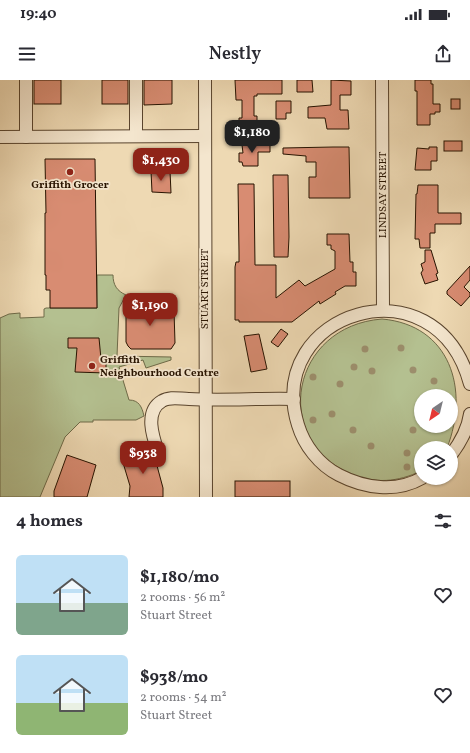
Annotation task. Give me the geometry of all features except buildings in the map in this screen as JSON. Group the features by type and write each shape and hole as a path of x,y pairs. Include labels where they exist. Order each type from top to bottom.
{"street":[{"path":"26,80 26,137"},
{"path":"136,80 136,136"},
{"name":"STUART STREET","path":"205,80 206,497"},
{"name":"LINDSAY STREET","path":"382,80 383,310"},
{"path":"0,137 205,136"},
{"path":"414,481 385,492 350,481 334,473 320,462 309,449 295,416 294,399 296,379 300,364 307,351 316,339 327,329 354,315 368,311 383,310 398,312 414,316 428,322 451,342 460,355 470,384"},
{"path":"159,455 151,426 154,411 162,401 174,398 205,400 294,399"},
{"path":"458,445 465,432 470,414"}],"green space":[{"path":"97,275 113,275 116,287 120,292 126,295 119,308 117,356 171,357 171,360 146,368 143,360 119,367 129,400 135,401 140,405 144,416 136,420 93,420 93,422 80,422 65,437 40,497 0,497 0,318 9,314 20,313 20,318 44,317 44,309 46,308 97,308"},
{"path":"382,319 405,324 424,333 439,347 449,364 455,389 414,389 414,433 452,433 449,441 414,441 414,474 404,478 378,480 351,474 325,458 309,436 301,411 302,386 311,362 327,341 351,326"}],"place":[{"name":"Griffith Grocer","path":"70,172"},
{"name":"Griffith Neighbourhood Centre","path":"92,366"}]}
